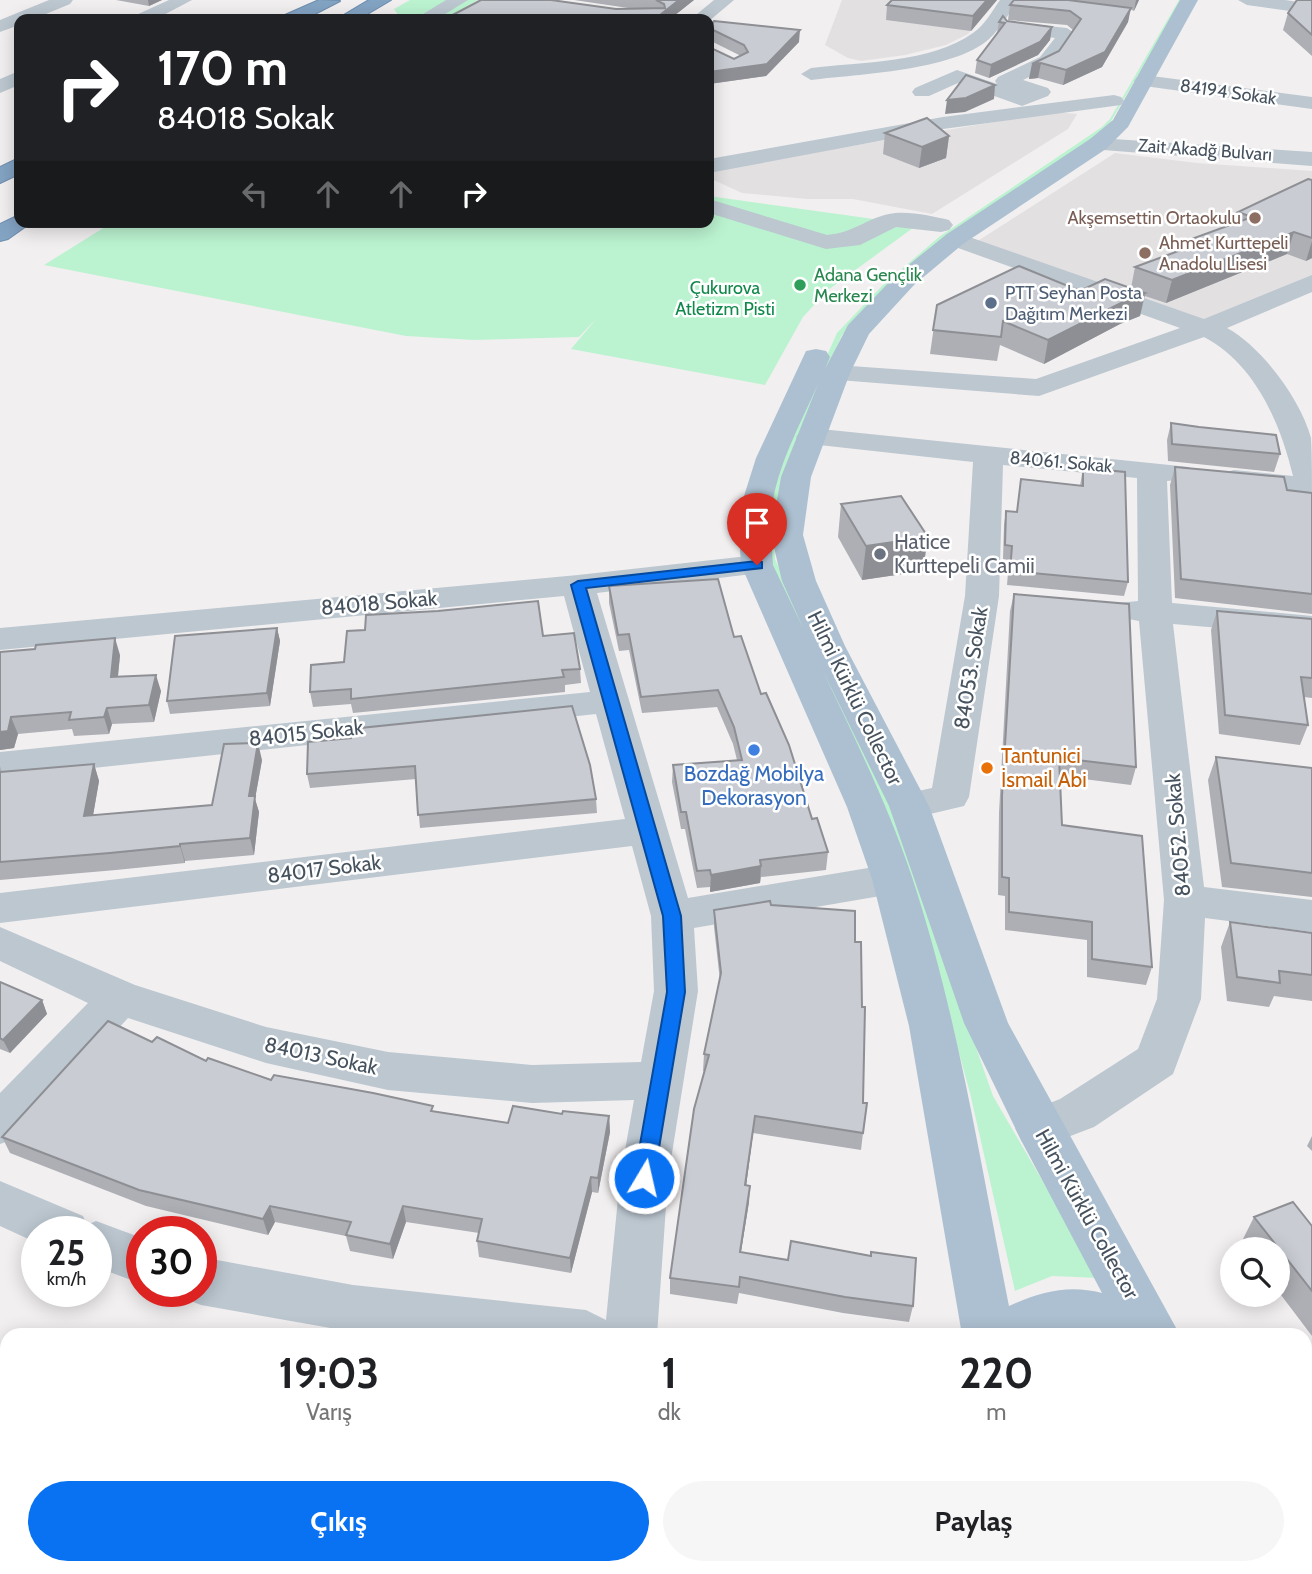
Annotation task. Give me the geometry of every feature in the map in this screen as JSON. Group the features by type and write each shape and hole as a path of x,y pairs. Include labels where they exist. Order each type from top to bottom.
{"highway":[{"path":"305,14 332,1"},
{"path":"355,14 380,1"},
{"path":"361,14 380,1"}],"main road":[{"name":"Hilmi Kürklü Collector","path":"1111,122 1170,0"},
{"name":"Hilmi Kürklü Collector","path":"987,1328 931,1026 892,878 867,807 757,565 754,514 771,458 830,327 894,264 948,232 1111,122 1144,80 1189,0"},
{"name":"Hilmi Kürklü Collector","path":"948,232 857,331 836,373 796,477 786,535 799,581 823,636 909,806 986,1023 1038,1128 1149,1328"},
{"path":"1017,1328 1045,1315 1075,1311 1107,1318 1126,1328"}],"street":[{"path":"31,14 64,0"},
{"path":"153,14 183,0"},
{"path":"434,14 459,0"},
{"path":"707,14 726,0"},
{"path":"811,74 920,60 945,52 980,38 1009,0"},
{"path":"1247,0 1312,9"},
{"path":"922,92 957,76 998,84 1047,61 1067,34 1012,27"},
{"path":"945,52 1027,71"},
{"path":"857,67 943,123"},
{"name":"84194 Sokak","path":"1144,80 1312,103"},
{"path":"714,165 943,123 1111,122 1177,140 1235,151"},
{"name":"Zait Akadğ Bulvarı","path":"1111,122 1235,151 1312,159"},
{"path":"714,208 826,242 852,240 892,220 948,232 1205,328 1237,346 1280,397 1310,477"},
{"path":"836,373 1039,388 1205,328 1312,283"},
{"name":"84061. Sokak","path":"811,437 1152,470 1310,477"},
{"name":"84053. Sokak","path":"909,806 950,797 995,597 988,455"},
{"name":"84052. Sokak","path":"1038,1128 1077,1113 1157,1061 1179,999 1185,900 1155,612 1152,470"},
{"name":"84018 Sokak","path":"0,639 578,585 757,565"},
{"path":"578,585 672,916 676,992 644,1178 632,1328"},
{"path":"1102,607 1312,626"},
{"name":"84015 Sokak","path":"0,765 611,701"},
{"name":"84017 Sokak","path":"0,908 648,830"},
{"path":"672,916 892,878"},
{"path":"1185,900 1312,916"},
{"name":"84013 Sokak","path":"0,943 120,998 266,1045 388,1071 532,1084 660,1080"},
{"path":"0,1125 120,998"},
{"path":"0,1203 29,1216"},
{"path":"217,1284 352,1309 523,1328"}],"shaded area":[{"path":"842,0 995,0 968,34 946,45 905,55 861,61 848,58 825,45"},
{"path":"1053,112 1077,114 1068,129 932,214 853,199 807,199 742,193 714,180 714,169"},
{"name":"Ahmet Kurttepeli Anadolu Lisesi","path":"1115,153 1197,163 1312,171 1312,282 1210,326 973,244"}],"green space":[{"path":"410,0 478,0 454,14 398,14 394,9"},
{"path":"1179,0 1182,0 1107,128 861,312 842,335 812,400 777,501 773,532 775,559 894,813 993,1096 1099,1278 1052,1276 1015,1291 970,1093 933,957 769,559 768,501 808,398 837,333 882,286 939,237 1102,127 1110,119"},
{"name":"Çukurova Atletizm Pisti","path":"714,197 917,225 828,290 803,317 765,385 571,349 597,318 579,337 474,340 406,336 44,265 103,228 714,228"}],"building":[{"path":"481,0 551,0 616,9 665,8 664,4 656,0 679,0 661,14 454,14"},
{"path":"892,0 987,0 973,16 887,5"},
{"path":"1014,0 1068,0 1131,8 1105,52 1066,70 1041,63 1032,64 1059,51 1081,19 1070,11 1010,5"},
{"path":"1297,0 1312,0 1312,35 1288,13"},
{"path":"1003,16 1007,21 1052,27 1040,42 991,65 977,60 1005,23 999,22"},
{"path":"714,21 800,30 767,64 714,71 714,49 734,59 748,52 744,45 714,30"},
{"path":"966,75 995,85 966,98 947,100"},
{"path":"927,118 949,136 922,147 885,133"},
{"path":"1308,179 1312,180 1312,238 1294,232 1172,280 1135,267 1184,249 1175,245 1252,217 1238,212"},
{"path":"1019,266 1080,291 1105,279 1145,293 1048,340 1003,321 1001,337 933,330 937,305"},
{"path":"1171,423 1276,435 1280,454 1172,444"},
{"path":"1175,467 1284,477 1287,490 1312,493 1312,594 1181,579"},
{"path":"1083,468 1125,472 1128,582 1010,571 1012,546 1005,545 1006,511 1017,512 1021,479 1083,486"},
{"path":"901,496 928,537 866,546 841,504"},
{"path":"718,579 734,637 741,636 761,694 766,693 789,745 812,819 817,818 828,852 760,860 761,866 711,875 710,870 697,871 686,812 681,812 673,765 742,760 734,727 718,690 641,697 629,634 618,635 609,586"},
{"path":"1014,594 1129,604 1136,767 1059,758 1062,825 1142,836 1152,967 1092,959 1092,922 1009,912 1009,878 1002,877 1002,796"},
{"path":"538,601 543,636 574,633 580,669 562,670 564,677 351,699 351,689 310,692 311,665 344,662 347,631 365,630 366,615"},
{"path":"1217,611 1312,619 1312,678 1301,677 1308,725 1225,715"},
{"path":"277,628 267,693 167,701 175,636"},
{"path":"115,638 111,677 156,675 149,705 107,708 104,717 69,720 71,712 11,717 8,731 0,732 0,652 35,649 36,645"},
{"path":"572,706 590,765 596,799 418,815 415,766 307,774 308,742 351,738 351,729"},
{"path":"258,743 249,796 255,796 250,838 0,862 0,772 94,764 84,816 212,805 224,744"},
{"path":"1216,757 1312,768 1312,873 1231,863"},
{"path":"770,901 771,905 855,911 855,942 861,942 862,1007 865,1007 863,1103 867,1103 863,1133 755,1116 745,1185 750,1186 740,1252 788,1260 791,1241 871,1256 871,1252 916,1258 913,1306 845,1297 740,1277 739,1287 670,1278 694,1109 709,1055 704,1054 721,973 714,910"},
{"path":"1230,922 1312,933 1312,975 1279,971 1280,983 1237,977"},
{"path":"0,982 42,1000 3,1040 0,1038"},
{"path":"108,1021 152,1042 157,1037 206,1061 208,1058 271,1080 274,1075 373,1093 433,1106 431,1111 508,1123 513,1106 562,1114 563,1111 609,1116 598,1178 591,1177 570,1258 477,1241 482,1219 403,1206 390,1244 346,1235 351,1222 270,1206 263,1219 139,1190 2,1137"},
{"path":"1293,1202 1312,1226 1312,1291 1290,1263 1290,1237 1270,1237 1254,1217"}],"place":[{"name":"Akşemsettin Ortaokulu","path":"1255,218"},
{"name":"Ahmet Kurttepeli Anadolu Lisesi","path":"1145,253"},
{"name":"Adana Gençlik Merkezi","path":"800,285"},
{"name":"PTT Seyhan Posta Dağıtım Merkezi","path":"991,303"},
{"name":"Hatice Kurttepeli Camii","path":"880,554"},
{"name":"Bozdağ Mobilya Dekorasyon","path":"754,750"},
{"name":"Tantunici İsmail Abi","path":"987,768"}],"route":[{"path":"644,1178 676,992 672,916 578,585 757,565"}]}
